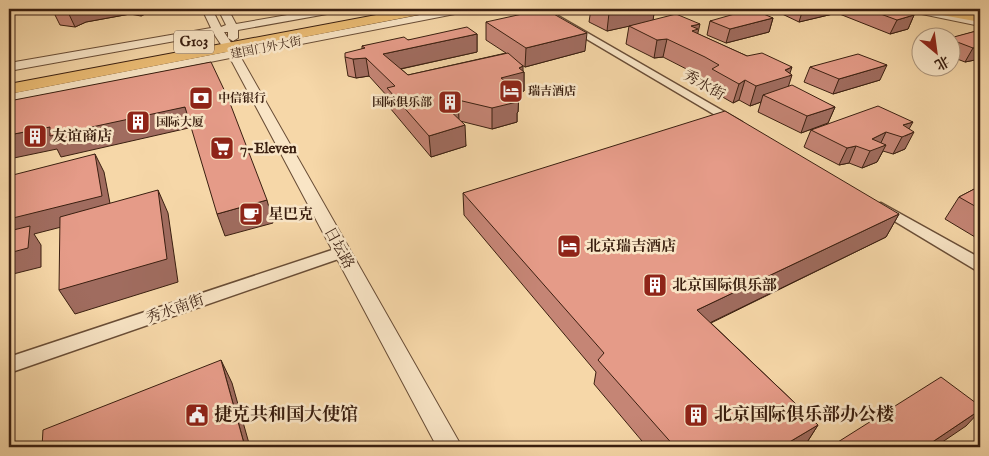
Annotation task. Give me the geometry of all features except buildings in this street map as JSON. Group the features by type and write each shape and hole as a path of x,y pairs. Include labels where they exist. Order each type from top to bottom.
{"highway":[{"name":"建国门外大街","path":"9,89 228,39 380,9"},
{"name":"建国门外大街","path":"9,77 228,39 428,9"},
{"path":"931,9 980,18"}],"street":[{"path":"207,9 228,39"},
{"path":"228,39 224,10 239,9"},
{"name":"建国门外大街","path":"9,98 338,9"},
{"name":"建国门外大街","path":"9,67 465,9"},
{"name":"秀水街","path":"540,9 747,129"},
{"path":"912,9 980,23"},
{"name":"日坛路","path":"228,39 341,252 450,447"},
{"path":"868,200 980,265"},
{"name":"秀水南街","path":"9,365 341,252"}],"place":[{"name":"瑞吉酒店","path":"511,91"},
{"name":"中信银行","path":"201,98"},
{"name":"国际俱乐部","path":"450,102"},
{"name":"国际大厦","path":"138,122"},
{"name":"友谊商店","path":"35,136"},
{"name":"7-Eleven","path":"222,148"},
{"name":"星巴克","path":"251,214"},
{"name":"北京瑞吉酒店","path":"569,246"},
{"name":"北京国际俱乐部","path":"655,285"},
{"name":"捷克共和国大使馆","path":"197,415"},
{"name":"北京国际俱乐部办公楼","path":"696,415"}]}
